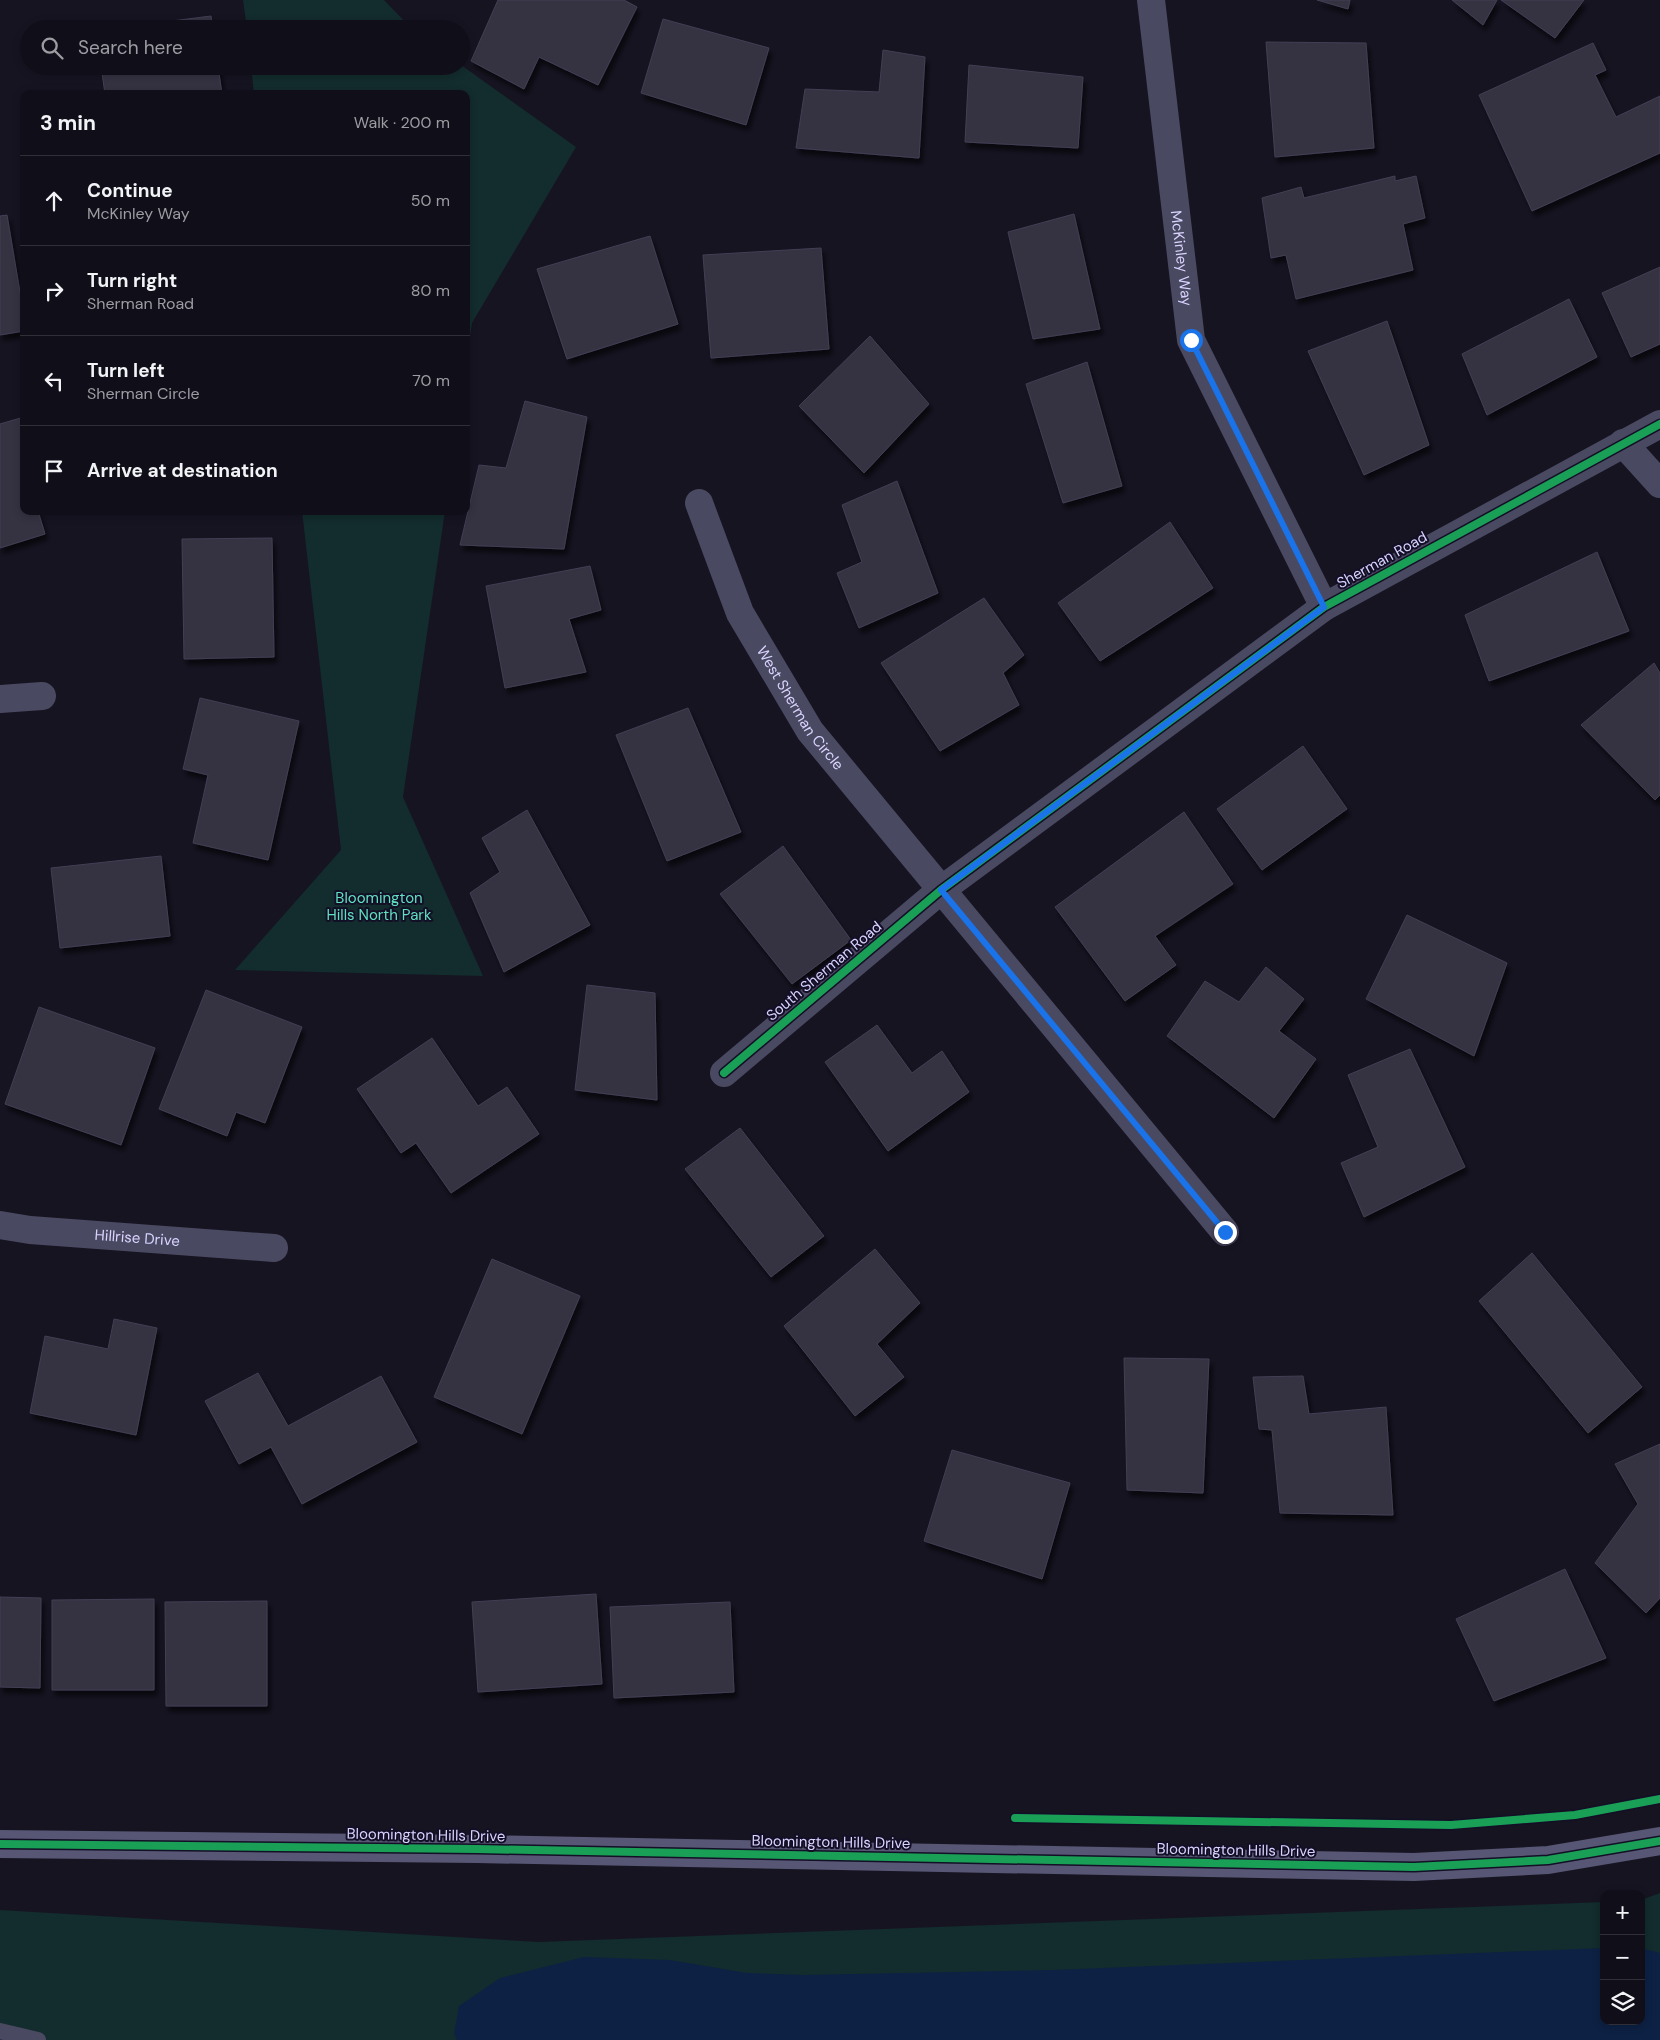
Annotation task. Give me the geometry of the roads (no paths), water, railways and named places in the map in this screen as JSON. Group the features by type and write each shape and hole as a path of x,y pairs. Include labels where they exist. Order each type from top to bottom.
{"street":[{"name":"McKinley Way","path":"1151,0 1191,340 1324,607"},
{"name":"Sherman Road","path":"941,890 1324,607 1660,424"},
{"path":"1623,443 1660,484"},
{"name":"West Sherman Circle","path":"699,503 740,613 810,731 1225,1232"},
{"path":"0,699 42,696"},
{"name":"South Sherman Road","path":"724,1073 941,890"},
{"name":"Hillrise Drive","path":"0,1225 30,1230 274,1248"},
{"name":"Bloomington Hills Drive","path":"0,1844 488,1850 1414,1867 1548,1860 1660,1841"}],"lane":[{"path":"0,2031 38,2040"}],"water":[{"path":"1600,1948 1600,2025 1645,2025 1645,1949 1660,1953 1660,2040 457,2040 454,2034 459,2006 500,1978 584,1957 670,1960 747,1973 802,1975 1053,1970"}],"park label":[{"name":"Bloomington Hills North Park","path":"379,906"}]}
